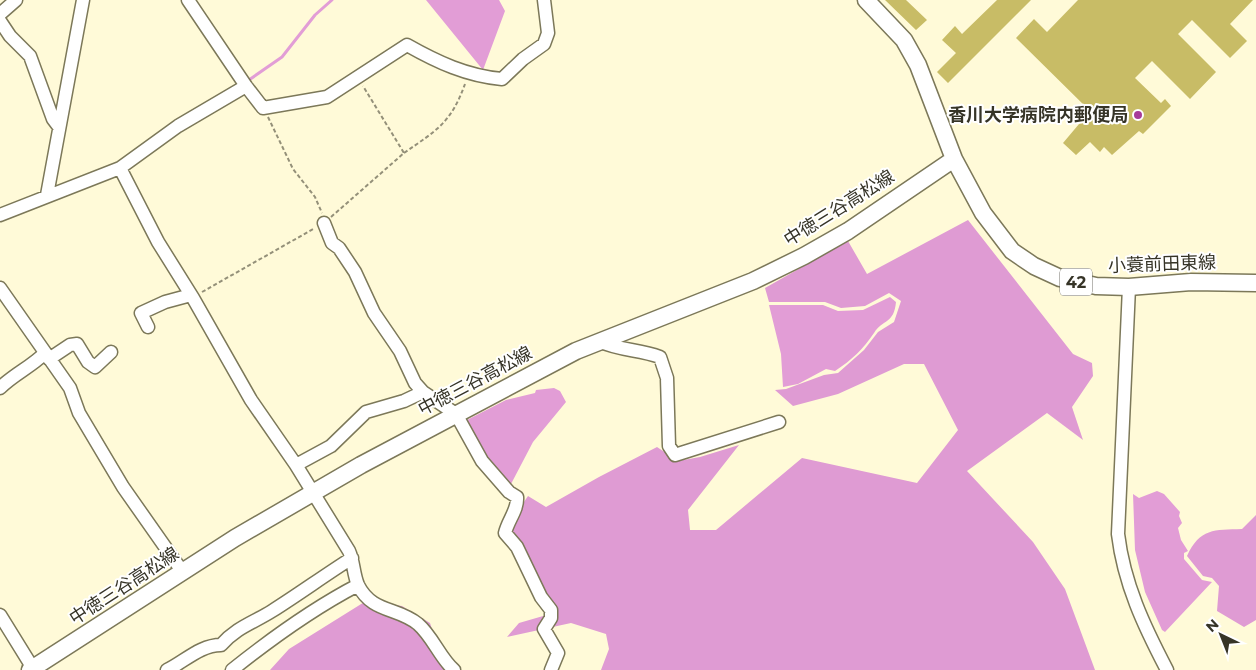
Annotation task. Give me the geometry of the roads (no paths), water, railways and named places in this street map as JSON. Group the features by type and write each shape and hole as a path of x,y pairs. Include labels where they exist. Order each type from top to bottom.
{"main road":[{"name":"小蓑前田東線","path":"866,0 904,40 918,65 954,159 983,213 1012,251 1034,266 1060,278 1096,286 1129,287 1191,282 1256,282"},
{"name":"中徳三谷高松線","path":"33,669 182,571 313,493 544,366 599,342 753,281 804,256 848,230 954,159"}],"street":[{"path":"0,14 16,0"},
{"path":"47,195 83,0"},
{"path":"188,0 263,108 327,97 407,45 440,64 457,67 478,77 502,79 523,59 544,44 548,33 544,0"},
{"path":"0,21 10,36 30,56 53,119 59,127"},
{"path":"0,215 120,168 178,126 222,102 246,86"},
{"path":"120,168 158,242 192,296 251,400 296,466 352,558 353,570 358,585 366,598 381,608 418,624 454,670"},
{"path":"324,223 332,243 339,248 355,272 374,314 400,351 415,383 423,392 456,414 482,461 509,492 517,497 518,505 508,521 505,533 517,547 541,597 551,610 551,618 544,628 558,653 551,670"},
{"path":"1129,287 1118,534 1121,558 1134,600 1167,670"},
{"path":"0,288 70,388 79,413 123,487 182,571"},
{"path":"148,327 141,313 165,302 192,296"},
{"path":"599,342 615,349 649,353 660,357 667,378 669,446 675,455 779,422"},
{"path":"0,388 21,370 70,345 77,344 88,362 95,366 111,352"},
{"path":"296,466 331,446 366,412 404,401 423,392"},
{"path":"167,670 213,645 220,645 231,634 249,622 271,612 352,558"},
{"path":"232,670 282,631 320,605 358,585"},
{"path":"0,615 33,669"}],"waterway":[{"path":"246,82 282,57 315,15 332,0"}],"place":[{"name":"香川大学病院内郵便局","path":"1138,115"}]}
